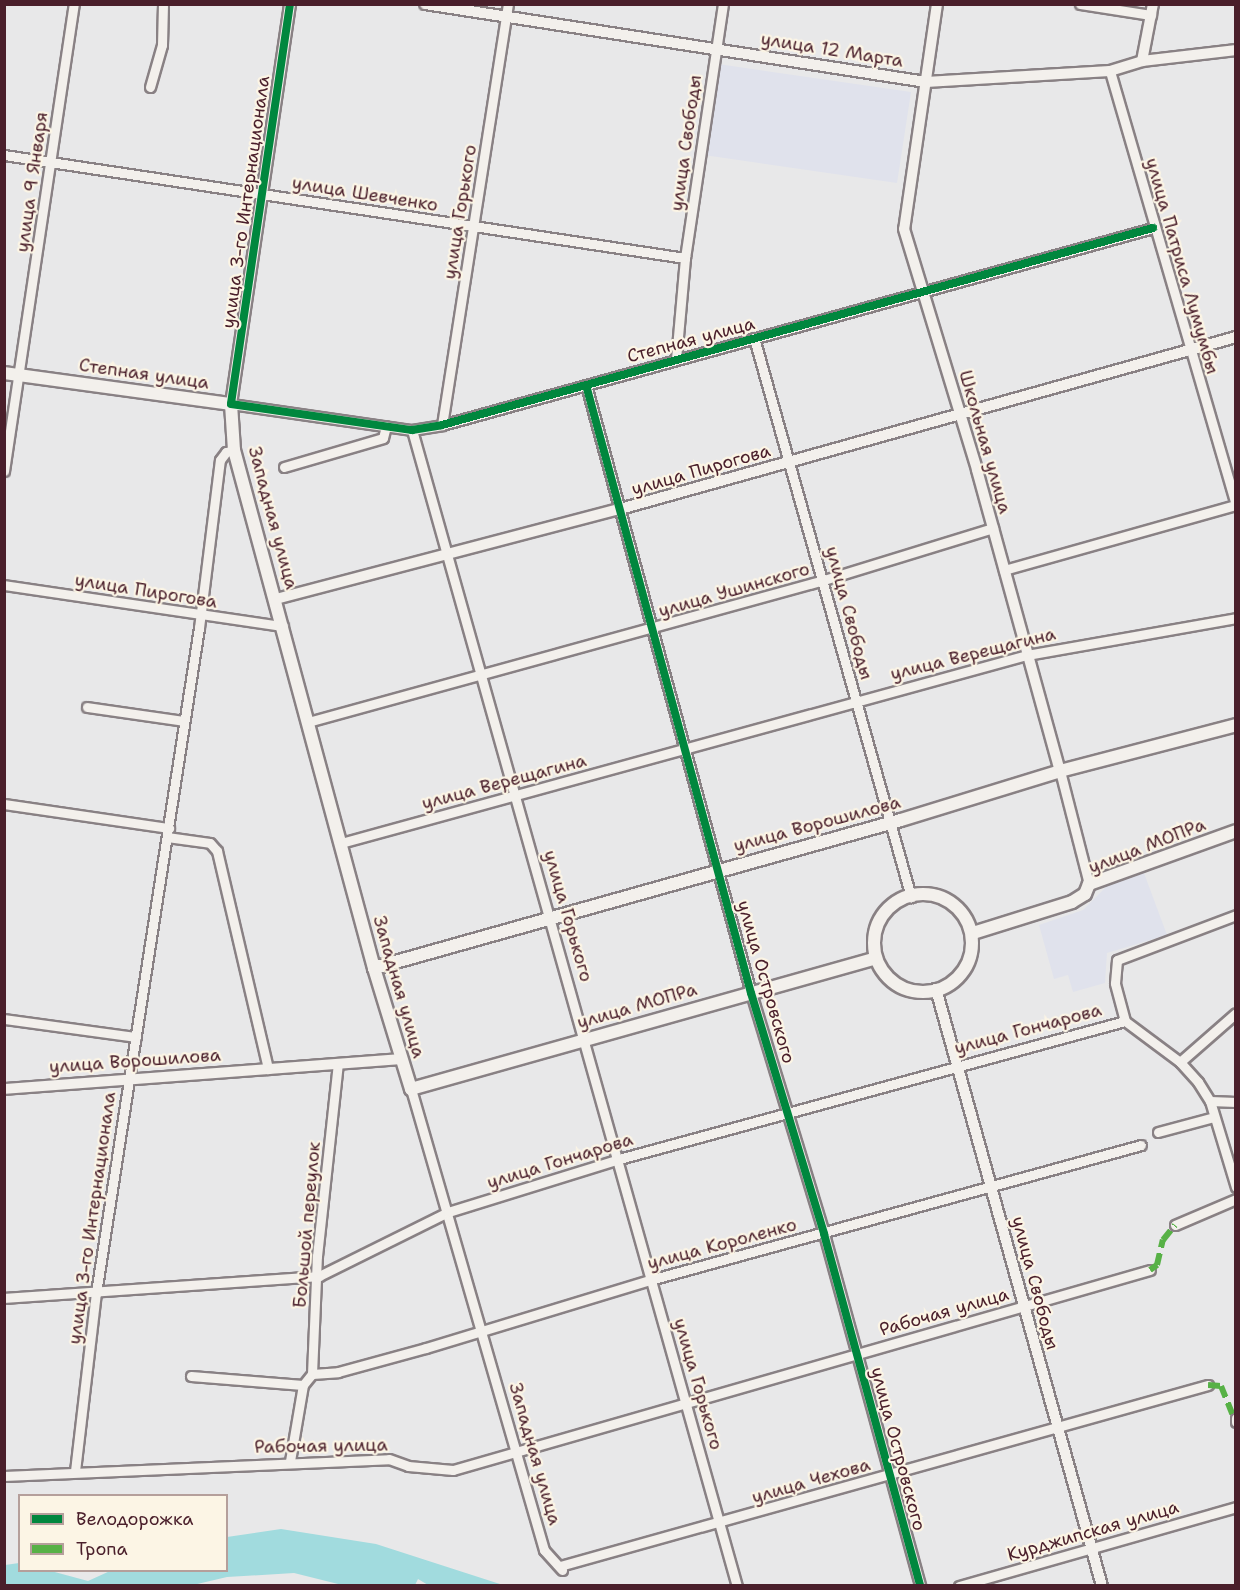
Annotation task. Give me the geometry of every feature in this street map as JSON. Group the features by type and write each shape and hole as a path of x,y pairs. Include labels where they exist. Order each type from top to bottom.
{"main road":[{"name":"Степная улица","path":"4,373 231,404"},
{"name":"Западная улица","path":"231,404 234,450 374,968 411,1089"},
{"name":"улица Ворошилова","path":"374,968 720,869 891,824 1060,771 1236,725"},
{"name":"улица МОПРа","path":"973,933 1072,902 1085,894 1089,884 1236,831"},
{"path":"911,897 946,902 967,918 973,933 970,960 949,984 936,989 905,987 891,980 874,959 873,935 877,924 888,909 911,897"},
{"name":"улица МОПРа","path":"411,1089 874,959"}],"street":[{"name":"улица 9 Января","path":"4,471 75,4"},
{"path":"150,87 162,45 163,4"},
{"name":"улица 3-го Интернационала","path":"231,404 290,4"},
{"name":"улица 12 Марта","path":"425,4 926,82 1110,70 1142,61 1236,50"},
{"name":"улица Горького","path":"442,425 508,4"},
{"name":"улица Свободы","path":"676,359 685,258 723,4"},
{"name":"Школьная улица","path":"937,4 904,229 925,291 961,414 1089,884"},
{"path":"1080,4 1152,10 1142,61"},
{"name":"улица Патриса Лумумбы","path":"1110,70 1153,228 1236,505"},
{"name":"улица Шевченко","path":"4,155 52,160 474,228 685,258"},
{"name":"Степная улица","path":"231,404 412,430 442,425 1153,228"},
{"name":"улица Пирогова","path":"276,599 620,509 1236,337"},
{"name":"улица Свободы","path":"754,338 825,580 855,701 911,897"},
{"name":"улица Островского","path":"586,385 720,869 751,993 824,1234 920,1586"},
{"path":"284,467 383,438 386,426"},
{"name":"улица Горького","path":"412,430 518,795 619,1159 650,1280 737,1586"},
{"name":"улица 3-го Интернационала","path":"75,1471 96,1293 168,832 220,460 226,452 234,450"},
{"path":"1004,570 1236,505"},
{"name":"улица Ушинского","path":"308,722 825,580 993,528"},
{"name":"улица Пирогова","path":"4,585 283,626"},
{"name":"улица Верещагина","path":"340,843 687,750 855,701 1027,655 1236,618"},
{"path":"87,707 184,721"},
{"path":"4,804 168,832 210,843 216,848 268,1069"},
{"path":"1236,915 1117,960 1115,983 1125,1021 1180,1062 1210,1101 1236,1187"},
{"name":"улица Свободы","path":"936,989 1102,1586"},
{"path":"1180,1062 1236,1013"},
{"name":"улица Ворошилова","path":"4,1019 136,1037"},
{"name":"улица Гончарова","path":"4,1298 319,1276 448,1212 619,1159 1125,1021"},
{"name":"улица Ворошилова","path":"4,1089 400,1059"},
{"name":"Большой переулок","path":"312,1374 319,1276 318,1256 338,1064"},
{"name":"Западная улица","path":"411,1089 544,1550 561,1568"},
{"path":"1210,1101 1236,1102"},
{"path":"1158,1132 1214,1117"},
{"name":"улица Короленко","path":"312,1374 338,1372 482,1332 650,1280 824,1234 1141,1144"},
{"path":"1175,1225 1236,1199"},
{"name":"Рабочая улица","path":"4,1476 290,1461 389,1459 408,1466 453,1470 1149,1270"},
{"path":"290,1461 303,1385 312,1374"},
{"path":"191,1376 303,1385"},
{"name":"улица Чехова","path":"561,1568 720,1521 1209,1385"},
{"name":"Курджипская улица","path":"959,1586 1236,1507"}],"shaded area":[{"path":"718,64 911,92 897,183 704,155"},
{"path":"1144,873 1167,935 1107,953 1105,983 1073,992 1068,975 1054,979 1039,925 1083,910 1107,886"}],"water":[{"path":"281,1529 376,1544 503,1585 428,1585 418,1579 415,1585 342,1585 294,1573 227,1577 193,1585 5,1585 5,1565 18,1563 18,1572 55,1572 88,1581 108,1572 228,1572 228,1537"}],"marked path":[{"path":"1150,1270 1157,1265 1163,1240 1175,1225"},
{"path":"1208,1385 1221,1386 1234,1418"}],"cycle path":[{"path":"290,4 231,404 412,430 442,425 1153,228"},
{"path":"586,385 751,993 824,1234 920,1586"}]}
